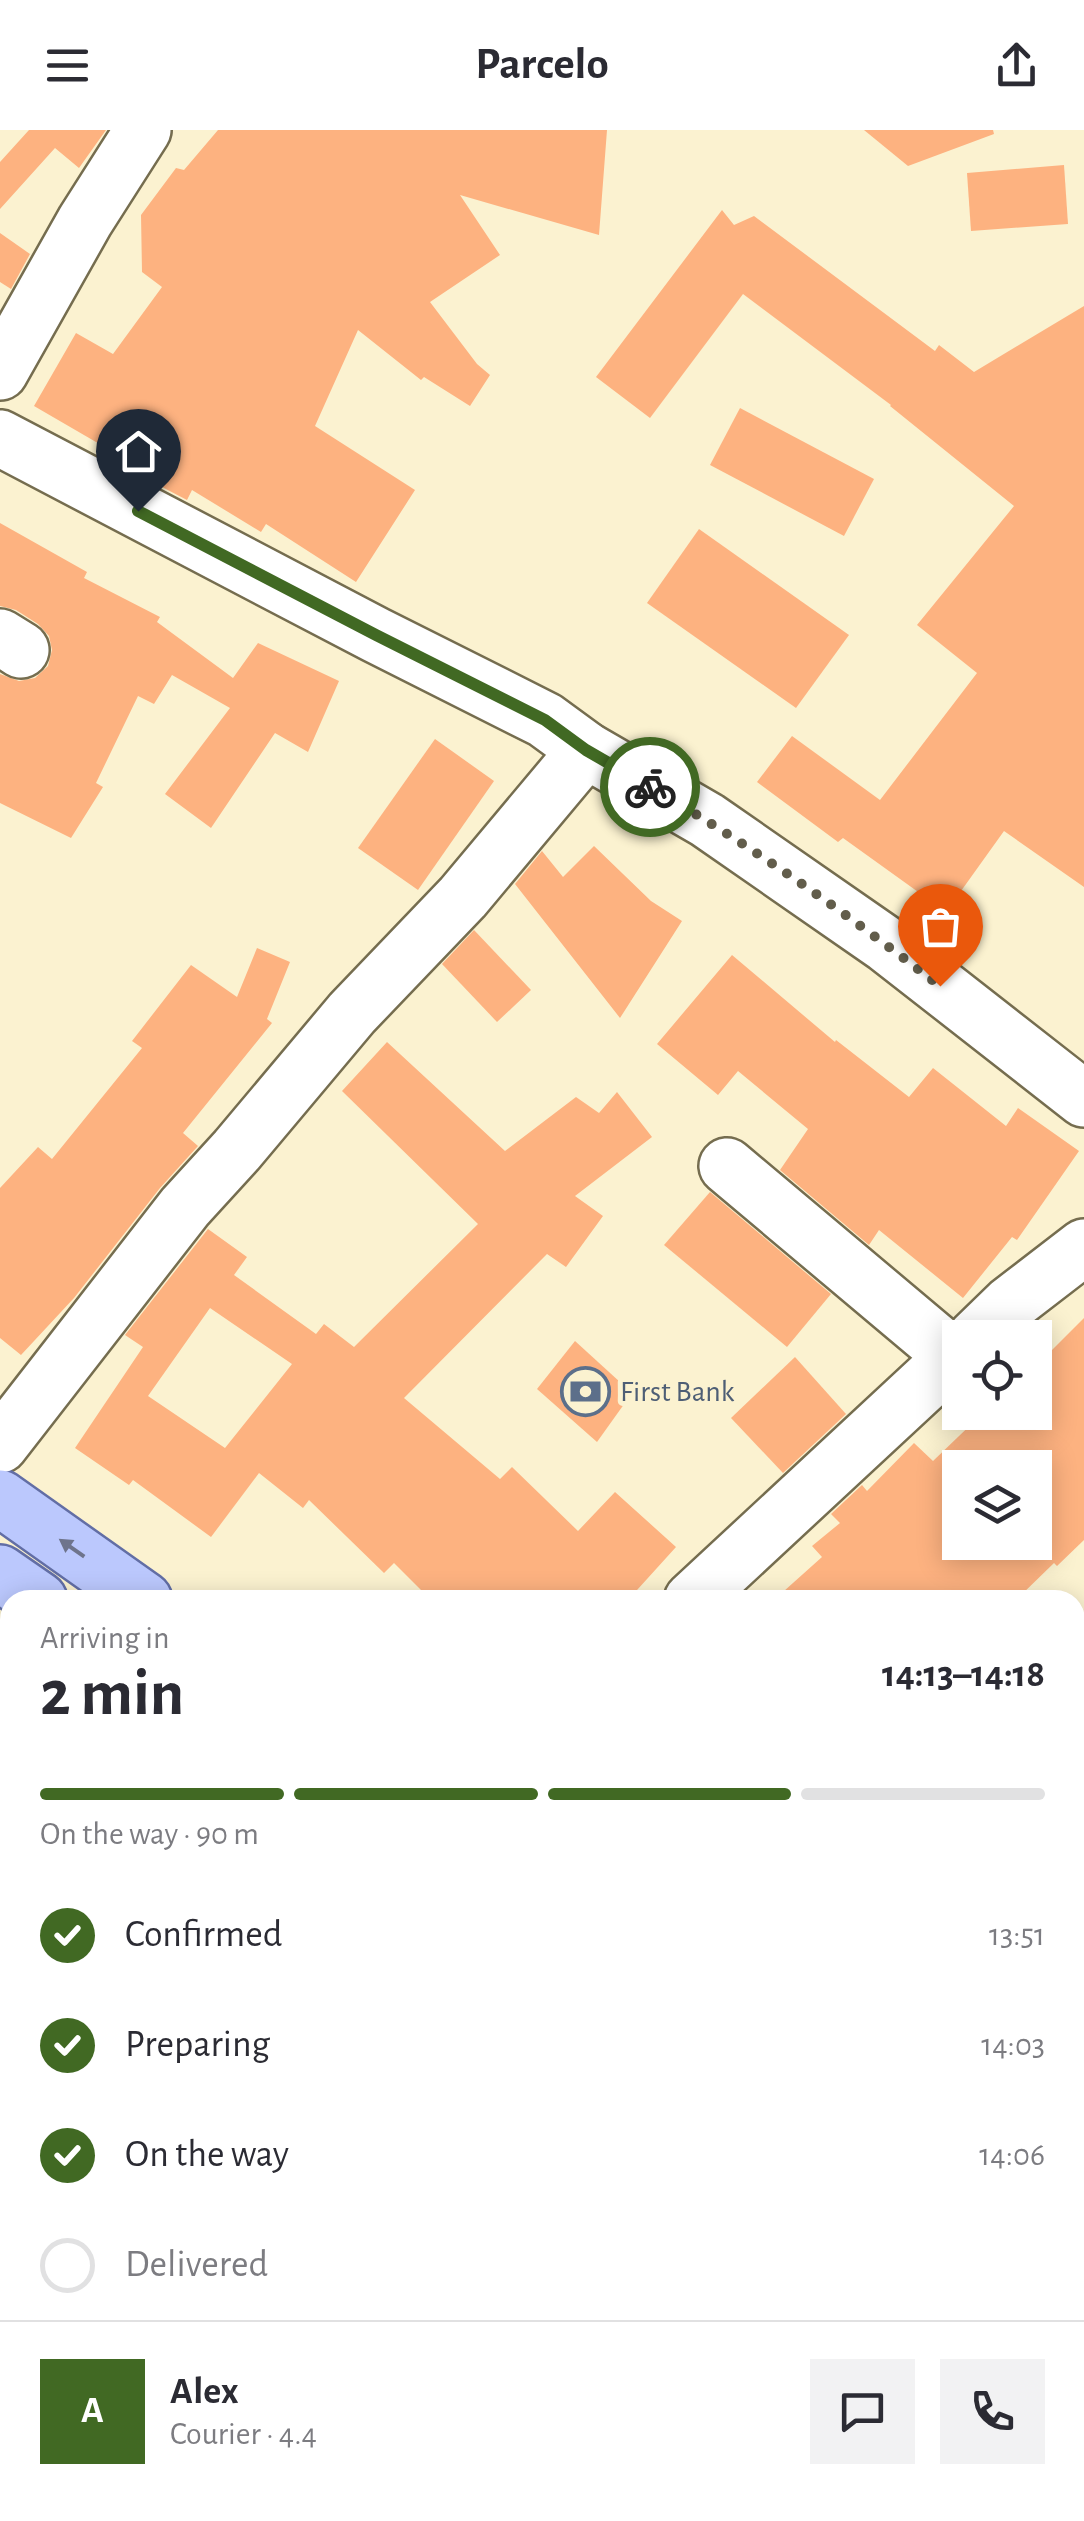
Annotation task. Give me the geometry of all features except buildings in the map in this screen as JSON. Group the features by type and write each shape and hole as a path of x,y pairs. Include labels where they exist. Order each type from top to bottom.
{"main road":[{"path":"0,1498 130,1590"},
{"path":"0,1574 24,1590"}],"street":[{"path":"0,372 85,220 143,130"},
{"path":"0,438 545,720 586,750 707,820 887,945 1084,1099"},
{"path":"0,1445 185,1207 352,1013 462,897 586,750"},
{"path":"727,1166 942,1332"},
{"path":"993,1320 1084,1246"},
{"path":"703,1590 942,1368"}],"way so far":[{"path":"650,787 707,820 940,986"}],"place":[{"name":"First Bank","path":"585,1391"}],"route":[{"path":"138,511 545,720 586,750 650,787"}]}
